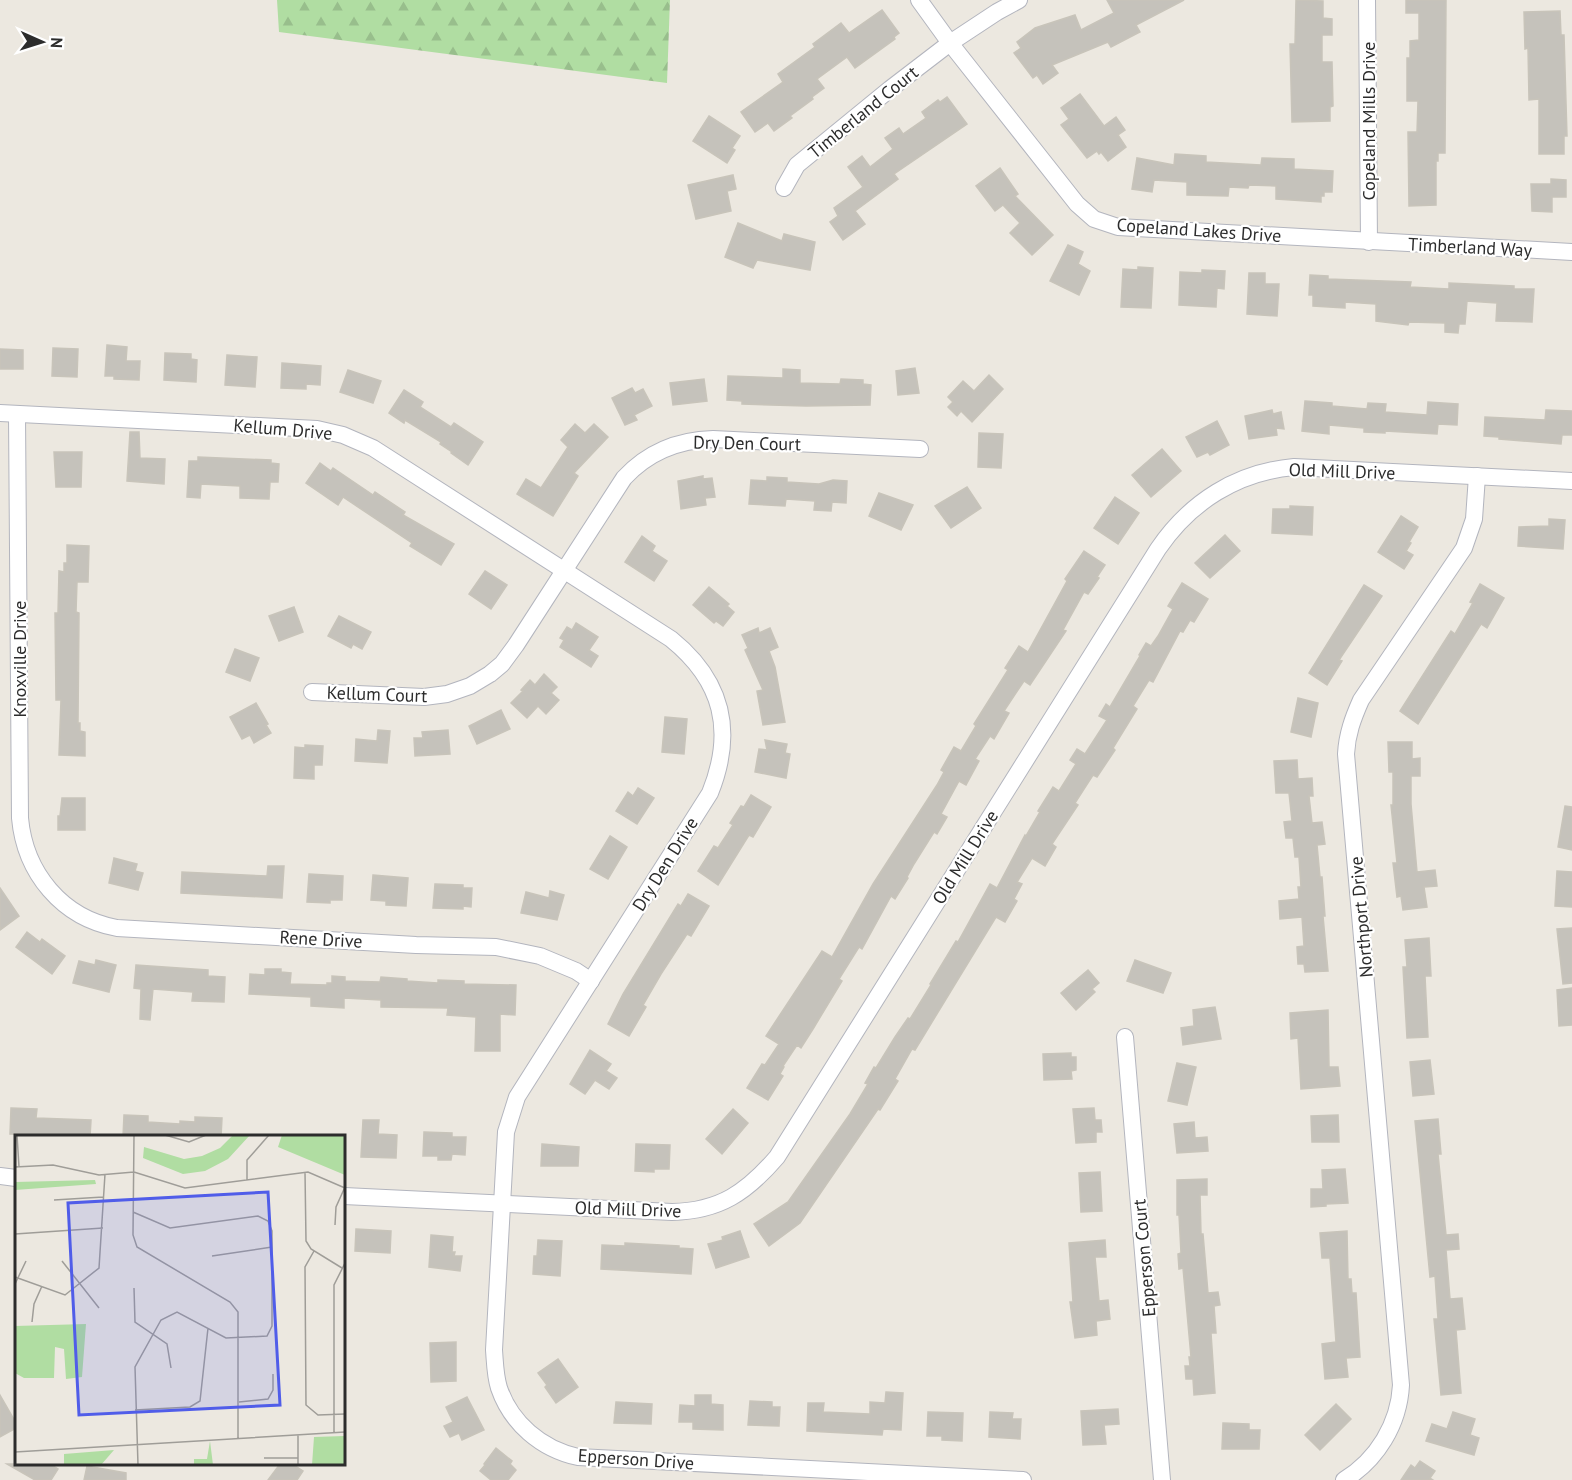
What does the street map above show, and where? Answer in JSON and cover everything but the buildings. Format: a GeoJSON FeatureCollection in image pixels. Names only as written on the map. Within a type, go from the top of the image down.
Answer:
{"type":"FeatureCollection","features":[{"type":"Feature","properties":{"kind":"street","name":"Copeland Lakes Drive"},"geometry":{"type":"LineString","coordinates":[[919,0],[950,43],[1077,204],[1094,219],[1118,227],[1369,242]]}},
{"type":"Feature","properties":{"kind":"street","name":"Timberland Court"},"geometry":{"type":"LineString","coordinates":[[784,188],[797,165],[890,89],[950,43],[1019,0]]}},
{"type":"Feature","properties":{"kind":"street","name":"Copeland Mills Drive"},"geometry":{"type":"LineString","coordinates":[[1367,0],[1369,242]]}},
{"type":"Feature","properties":{"kind":"street","name":"Timberland Way"},"geometry":{"type":"LineString","coordinates":[[1369,242],[1572,252]]}},
{"type":"Feature","properties":{"kind":"street","name":"Kellum Drive"},"geometry":{"type":"LineString","coordinates":[[0,413],[317,429],[343,435],[373,448],[564,571]]}},
{"type":"Feature","properties":{"kind":"street","name":"Knoxville Drive"},"geometry":{"type":"LineString","coordinates":[[17,414],[21,833],[35,870],[54,896]]}},
{"type":"Feature","properties":{"kind":"street","name":"Dry Den Court"},"geometry":{"type":"LineString","coordinates":[[564,571],[624,478],[647,458],[675,444],[713,440],[920,449]]}},
{"type":"Feature","properties":{"kind":"street","name":"Old Mill Drive"},"geometry":{"type":"LineString","coordinates":[[345,1196],[680,1212],[724,1201],[745,1189],[762,1175],[781,1151],[1166,537],[1181,520],[1209,496],[1250,476],[1294,467],[1572,481]]}},
{"type":"Feature","properties":{"kind":"street","name":"Northport Drive"},"geometry":{"type":"LineString","coordinates":[[1344,1480],[1360,1469],[1380,1446],[1397,1412],[1400,1393],[1346,754],[1347,740],[1352,719],[1361,700],[1464,548],[1474,519],[1477,476]]}},
{"type":"Feature","properties":{"kind":"street","name":"Kellum Court"},"geometry":{"type":"LineString","coordinates":[[312,692],[424,697],[447,694],[470,686],[490,674],[507,658],[564,571]]}},
{"type":"Feature","properties":{"kind":"street","name":"Dry Den Drive"},"geometry":{"type":"LineString","coordinates":[[503,1204],[506,1132],[517,1097],[710,793],[722,757],[722,720],[716,698],[706,677],[688,653],[564,571]]}},
{"type":"Feature","properties":{"kind":"street","name":"Rene Drive"},"geometry":{"type":"LineString","coordinates":[[54,896],[82,916],[113,927],[393,944],[496,947],[540,956],[569,968],[591,981]]}},
{"type":"Feature","properties":{"kind":"street","name":"Epperson Court"},"geometry":{"type":"LineString","coordinates":[[1125,1036],[1162,1480]]}},
{"type":"Feature","properties":{"kind":"street"},"geometry":{"type":"LineString","coordinates":[[0,1176],[15,1178]]}},
{"type":"Feature","properties":{"kind":"street","name":"Epperson Drive"},"geometry":{"type":"LineString","coordinates":[[503,1204],[494,1350],[497,1381],[514,1416],[530,1433],[548,1446],[570,1455],[593,1458],[1023,1480]]}},
{"type":"Feature","properties":{"kind":"green space"},"geometry":{"type":"Polygon","coordinates":[[[277,0],[670,0],[667,83],[279,32],[277,0]]]}}]}
